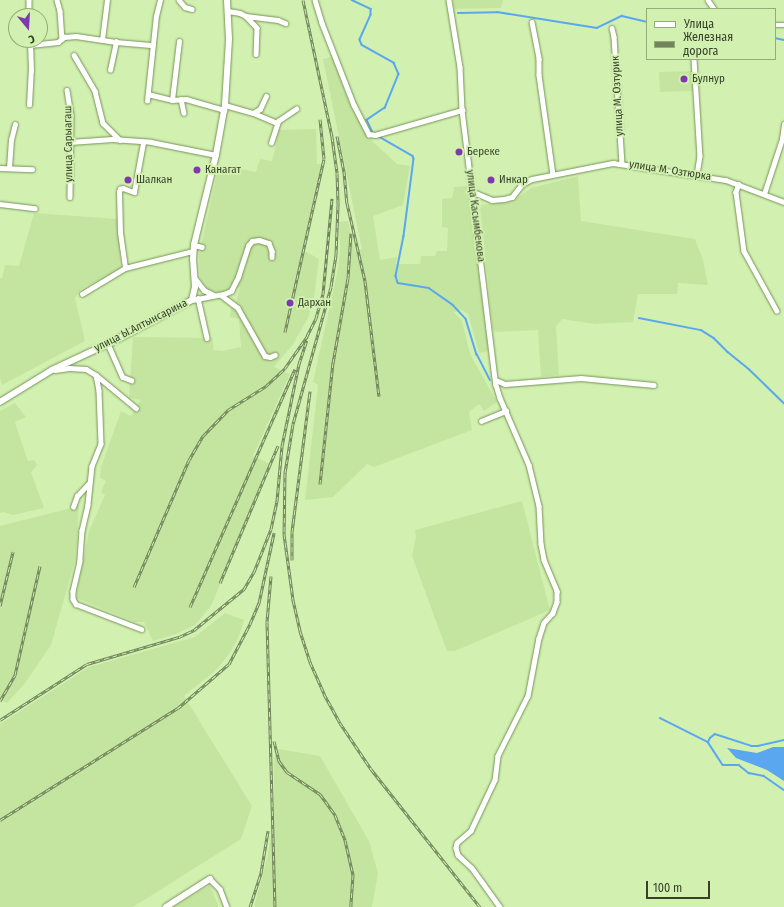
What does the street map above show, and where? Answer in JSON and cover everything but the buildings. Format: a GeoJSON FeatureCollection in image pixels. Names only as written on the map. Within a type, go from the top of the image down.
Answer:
{"type":"FeatureCollection","features":[{"type":"Feature","properties":{"kind":"street"},"geometry":{"type":"LineString","coordinates":[[57,0],[60,10],[62,39]]}},
{"type":"Feature","properties":{"kind":"street"},"geometry":{"type":"LineString","coordinates":[[102,40],[107,0]]}},
{"type":"Feature","properties":{"kind":"street"},"geometry":{"type":"LineString","coordinates":[[147,100],[156,16],[160,0]]}},
{"type":"Feature","properties":{"kind":"street"},"geometry":{"type":"LineString","coordinates":[[179,0],[185,6],[192,9]]}},
{"type":"Feature","properties":{"kind":"street","name":"улица Ы.Алтынсарина"},"geometry":{"type":"LineString","coordinates":[[0,402],[52,370],[108,344],[192,300],[195,291],[193,248],[216,155],[225,107],[229,59],[227,0]]}},
{"type":"Feature","properties":{"kind":"street"},"geometry":{"type":"LineString","coordinates":[[315,0],[322,23],[354,105],[369,134],[375,135],[462,110]]}},
{"type":"Feature","properties":{"kind":"street","name":"улица Касымбекова"},"geometry":{"type":"LineString","coordinates":[[448,0],[460,67],[462,110],[496,382],[506,411],[529,465],[536,488],[540,506],[540,544],[544,560],[557,591],[557,602],[553,613],[544,623],[539,638],[528,696],[498,756],[495,780],[470,831],[457,843],[456,848],[458,855],[472,868],[500,907]]}},
{"type":"Feature","properties":{"kind":"street"},"geometry":{"type":"LineString","coordinates":[[228,11],[240,12],[257,28],[256,54]]}},
{"type":"Feature","properties":{"kind":"street"},"geometry":{"type":"LineString","coordinates":[[246,16],[273,19],[285,23]]}},
{"type":"Feature","properties":{"kind":"street"},"geometry":{"type":"LineString","coordinates":[[532,22],[539,59],[539,75],[553,174]]}},
{"type":"Feature","properties":{"kind":"street","name":"улица М. Озтурик"},"geometry":{"type":"LineString","coordinates":[[612,28],[614,37],[622,164]]}},
{"type":"Feature","properties":{"kind":"street"},"geometry":{"type":"LineString","coordinates":[[48,42],[58,42],[64,37],[76,36],[116,42],[153,45]]}},
{"type":"Feature","properties":{"kind":"street"},"geometry":{"type":"LineString","coordinates":[[110,70],[116,42]]}},
{"type":"Feature","properties":{"kind":"street"},"geometry":{"type":"LineString","coordinates":[[172,100],[180,42]]}},
{"type":"Feature","properties":{"kind":"street"},"geometry":{"type":"LineString","coordinates":[[29,105],[30,48]]}},
{"type":"Feature","properties":{"kind":"street"},"geometry":{"type":"LineString","coordinates":[[74,55],[96,91],[103,122],[120,140]]}},
{"type":"Feature","properties":{"kind":"street"},"geometry":{"type":"LineString","coordinates":[[694,60],[700,156],[696,175]]}},
{"type":"Feature","properties":{"kind":"street","name":"улица Сарыагаш"},"geometry":{"type":"LineString","coordinates":[[67,90],[71,115],[70,197]]}},
{"type":"Feature","properties":{"kind":"street"},"geometry":{"type":"LineString","coordinates":[[148,94],[172,100],[181,98],[254,113],[277,123]]}},
{"type":"Feature","properties":{"kind":"street"},"geometry":{"type":"LineString","coordinates":[[254,113],[260,109],[266,96]]}},
{"type":"Feature","properties":{"kind":"street"},"geometry":{"type":"LineString","coordinates":[[181,98],[184,114]]}},
{"type":"Feature","properties":{"kind":"street"},"geometry":{"type":"LineString","coordinates":[[272,143],[277,123],[296,109]]}},
{"type":"Feature","properties":{"kind":"street"},"geometry":{"type":"LineString","coordinates":[[10,168],[11,140],[15,124]]}},
{"type":"Feature","properties":{"kind":"street"},"geometry":{"type":"LineString","coordinates":[[764,194],[782,139],[784,124]]}},
{"type":"Feature","properties":{"kind":"street"},"geometry":{"type":"LineString","coordinates":[[70,142],[120,140],[143,143],[151,142],[216,155]]}},
{"type":"Feature","properties":{"kind":"street"},"geometry":{"type":"LineString","coordinates":[[125,268],[120,233],[119,192],[120,189],[123,188],[134,192],[143,143]]}},
{"type":"Feature","properties":{"kind":"street","name":"улица М. Озтюрка"},"geometry":{"type":"LineString","coordinates":[[472,191],[492,200],[504,199],[512,197],[522,184],[532,179],[603,163],[622,164],[726,180],[784,202]]}},
{"type":"Feature","properties":{"kind":"street"},"geometry":{"type":"LineString","coordinates":[[0,168],[32,169]]}},
{"type":"Feature","properties":{"kind":"street"},"geometry":{"type":"LineString","coordinates":[[739,184],[736,192],[744,251],[777,310]]}},
{"type":"Feature","properties":{"kind":"street"},"geometry":{"type":"LineString","coordinates":[[0,204],[35,208]]}},
{"type":"Feature","properties":{"kind":"street"},"geometry":{"type":"LineString","coordinates":[[192,300],[219,295],[228,292],[234,287],[243,256],[252,241],[259,240],[269,243],[272,256]]}},
{"type":"Feature","properties":{"kind":"street"},"geometry":{"type":"LineString","coordinates":[[82,294],[125,268],[193,248],[202,247]]}},
{"type":"Feature","properties":{"kind":"street"},"geometry":{"type":"LineString","coordinates":[[195,278],[207,292],[219,295],[238,308],[265,356],[270,357],[275,355]]}},
{"type":"Feature","properties":{"kind":"street"},"geometry":{"type":"LineString","coordinates":[[198,298],[207,338]]}},
{"type":"Feature","properties":{"kind":"street"},"geometry":{"type":"LineString","coordinates":[[108,344],[123,377],[131,380]]}},
{"type":"Feature","properties":{"kind":"street"},"geometry":{"type":"LineString","coordinates":[[52,370],[76,368],[86,369],[96,375],[136,408]]}},
{"type":"Feature","properties":{"kind":"street"},"geometry":{"type":"LineString","coordinates":[[96,375],[99,391],[101,439],[98,452],[92,466],[89,483],[88,505],[82,530],[80,561],[72,591],[73,599],[76,604],[141,630]]}},
{"type":"Feature","properties":{"kind":"street"},"geometry":{"type":"LineString","coordinates":[[496,382],[505,384],[581,378],[654,385]]}},
{"type":"Feature","properties":{"kind":"street"},"geometry":{"type":"LineString","coordinates":[[481,421],[506,411]]}},
{"type":"Feature","properties":{"kind":"street"},"geometry":{"type":"LineString","coordinates":[[73,507],[77,496],[89,483]]}},
{"type":"Feature","properties":{"kind":"street"},"geometry":{"type":"LineString","coordinates":[[166,907],[210,879],[220,889],[227,907]]}},
{"type":"Feature","properties":{"kind":"shaded area"},"geometry":{"type":"Polygon","coordinates":[[[453,0],[503,0],[501,8],[455,9],[453,0]]]}},
{"type":"Feature","properties":{"kind":"shaded area"},"geometry":{"type":"Polygon","coordinates":[[[332,57],[352,109],[371,140],[397,164],[410,166],[403,205],[373,216],[380,260],[397,257],[396,264],[420,264],[421,256],[435,256],[437,251],[447,251],[448,228],[442,227],[442,199],[452,198],[454,187],[467,186],[489,351],[479,353],[468,314],[462,310],[454,312],[462,321],[470,354],[497,402],[484,411],[479,404],[469,412],[472,430],[374,467],[367,464],[333,497],[305,500],[318,385],[313,382],[338,269],[340,249],[339,222],[348,221],[355,251],[362,249],[323,59],[332,57]]]}},
{"type":"Feature","properties":{"kind":"shaded area"},"geometry":{"type":"Polygon","coordinates":[[[693,71],[694,91],[660,92],[659,72],[693,71]]]}},
{"type":"Feature","properties":{"kind":"shaded area"},"geometry":{"type":"Polygon","coordinates":[[[316,129],[317,164],[322,164],[319,186],[303,250],[319,259],[314,298],[308,318],[293,344],[274,367],[290,374],[253,456],[270,464],[211,606],[195,625],[176,634],[153,641],[144,622],[135,622],[76,598],[89,531],[105,495],[101,492],[106,481],[100,478],[101,467],[121,411],[131,416],[141,400],[129,398],[133,337],[212,338],[214,350],[222,351],[241,347],[239,319],[230,317],[231,309],[236,303],[240,287],[220,293],[207,289],[200,278],[199,255],[219,165],[256,172],[260,159],[272,161],[277,141],[275,130],[316,129]]]}},
{"type":"Feature","properties":{"kind":"shaded area"},"geometry":{"type":"Polygon","coordinates":[[[578,176],[581,221],[695,239],[703,260],[708,285],[678,283],[677,294],[638,294],[633,322],[595,324],[562,319],[556,327],[559,375],[541,377],[538,330],[497,332],[493,330],[480,205],[512,202],[531,188],[578,176]]]}},
{"type":"Feature","properties":{"kind":"shaded area"},"geometry":{"type":"Polygon","coordinates":[[[34,213],[118,219],[120,269],[81,289],[75,298],[85,341],[2,385],[0,377],[0,278],[2,278],[5,265],[19,266],[34,213]]]}},
{"type":"Feature","properties":{"kind":"shaded area"},"geometry":{"type":"Polygon","coordinates":[[[15,403],[26,417],[15,422],[28,461],[34,460],[37,465],[31,472],[44,508],[13,515],[3,512],[0,513],[0,411],[15,403]]]}},
{"type":"Feature","properties":{"kind":"shaded area"},"geometry":{"type":"Polygon","coordinates":[[[522,501],[550,610],[455,651],[447,651],[412,556],[416,536],[415,530],[522,501]]]}},
{"type":"Feature","properties":{"kind":"shaded area"},"geometry":{"type":"Polygon","coordinates":[[[79,506],[75,561],[51,645],[26,682],[7,703],[0,699],[0,526],[79,506]]]}},
{"type":"Feature","properties":{"kind":"shaded area"},"geometry":{"type":"Polygon","coordinates":[[[225,613],[244,620],[239,636],[230,653],[216,670],[184,696],[252,806],[241,839],[133,907],[0,907],[0,724],[89,667],[195,637],[225,613]]]}},
{"type":"Feature","properties":{"kind":"shaded area"},"geometry":{"type":"Polygon","coordinates":[[[279,749],[320,756],[369,841],[378,873],[372,907],[254,907],[267,859],[274,814],[274,758],[279,749]]]}},
{"type":"Feature","properties":{"kind":"shaded area"},"geometry":{"type":"Polygon","coordinates":[[[210,885],[219,907],[174,907],[190,897],[210,885]]]}},
{"type":"Feature","properties":{"kind":"water"},"geometry":{"type":"Polygon","coordinates":[[[773,747],[784,747],[784,781],[767,770],[736,758],[727,748],[757,753],[773,747]]]}},
{"type":"Feature","properties":{"kind":"waterway"},"geometry":{"type":"LineString","coordinates":[[352,0],[371,9],[371,15],[360,40],[362,45],[394,63],[399,74],[385,108],[367,120],[373,133]]}},
{"type":"Feature","properties":{"kind":"waterway"},"geometry":{"type":"LineString","coordinates":[[458,13],[497,12],[597,28],[622,16],[646,22]]}},
{"type":"Feature","properties":{"kind":"waterway"},"geometry":{"type":"LineString","coordinates":[[776,38],[784,40]]}},
{"type":"Feature","properties":{"kind":"waterway"},"geometry":{"type":"LineString","coordinates":[[378,136],[413,156],[414,159],[404,236],[396,276],[398,283],[429,288],[453,305],[466,319],[477,354],[490,380]]}},
{"type":"Feature","properties":{"kind":"waterway"},"geometry":{"type":"LineString","coordinates":[[639,318],[701,330],[714,338],[784,403]]}},
{"type":"Feature","properties":{"kind":"waterway"},"geometry":{"type":"LineString","coordinates":[[660,718],[708,742],[723,765],[739,765],[749,773],[764,776],[784,790]]}},
{"type":"Feature","properties":{"kind":"waterway"},"geometry":{"type":"LineString","coordinates":[[708,742],[715,734],[751,746],[758,746],[784,740]]}},
{"type":"Feature","properties":{"kind":"railway"},"geometry":{"type":"LineString","coordinates":[[303,0],[332,137],[337,173],[338,205],[336,255],[331,287],[293,424],[285,473],[284,534],[293,600],[300,631],[310,662],[324,694],[340,723],[371,769],[480,907]]}},
{"type":"Feature","properties":{"kind":"railway"},"geometry":{"type":"LineString","coordinates":[[285,332],[324,159],[320,119]]}},
{"type":"Feature","properties":{"kind":"railway"},"geometry":{"type":"LineString","coordinates":[[337,136],[344,171],[347,203],[365,281],[379,396]]}},
{"type":"Feature","properties":{"kind":"railway"},"geometry":{"type":"LineString","coordinates":[[134,587],[189,460],[203,436],[228,410],[266,386],[285,368],[307,336],[316,318],[323,294],[332,198]]}},
{"type":"Feature","properties":{"kind":"railway"},"geometry":{"type":"LineString","coordinates":[[320,484],[333,363],[348,278],[351,233]]}},
{"type":"Feature","properties":{"kind":"railway"},"geometry":{"type":"LineString","coordinates":[[0,720],[87,664],[179,637],[194,630],[244,589],[254,572],[271,529],[277,501],[282,446],[299,364],[307,340]]}},
{"type":"Feature","properties":{"kind":"railway"},"geometry":{"type":"LineString","coordinates":[[190,607],[295,369]]}},
{"type":"Feature","properties":{"kind":"railway"},"geometry":{"type":"LineString","coordinates":[[292,560],[292,532],[310,391]]}},
{"type":"Feature","properties":{"kind":"railway"},"geometry":{"type":"LineString","coordinates":[[220,583],[278,446]]}},
{"type":"Feature","properties":{"kind":"railway"},"geometry":{"type":"LineString","coordinates":[[0,820],[178,708],[229,664],[259,603],[274,533]]}},
{"type":"Feature","properties":{"kind":"railway"},"geometry":{"type":"LineString","coordinates":[[0,606],[13,552]]}},
{"type":"Feature","properties":{"kind":"railway"},"geometry":{"type":"LineString","coordinates":[[0,701],[15,675],[40,566]]}},
{"type":"Feature","properties":{"kind":"railway"},"geometry":{"type":"LineString","coordinates":[[271,576],[267,622],[275,907]]}},
{"type":"Feature","properties":{"kind":"railway"},"geometry":{"type":"LineString","coordinates":[[274,741],[279,761],[287,772],[320,794],[335,815],[345,840],[353,875],[351,907]]}},
{"type":"Feature","properties":{"kind":"railway"},"geometry":{"type":"LineString","coordinates":[[250,907],[261,873],[268,831]]}},
{"type":"Feature","properties":{"kind":"place","name":"Булнур"},"geometry":{"type":"Point","coordinates":[684,79]}},
{"type":"Feature","properties":{"kind":"place","name":"Береке"},"geometry":{"type":"Point","coordinates":[459,152]}},
{"type":"Feature","properties":{"kind":"place","name":"Канагат"},"geometry":{"type":"Point","coordinates":[197,170]}},
{"type":"Feature","properties":{"kind":"place","name":"Шалкан"},"geometry":{"type":"Point","coordinates":[128,180]}},
{"type":"Feature","properties":{"kind":"place","name":"Инкар"},"geometry":{"type":"Point","coordinates":[491,180]}},
{"type":"Feature","properties":{"kind":"place","name":"Дархан"},"geometry":{"type":"Point","coordinates":[290,303]}}]}
